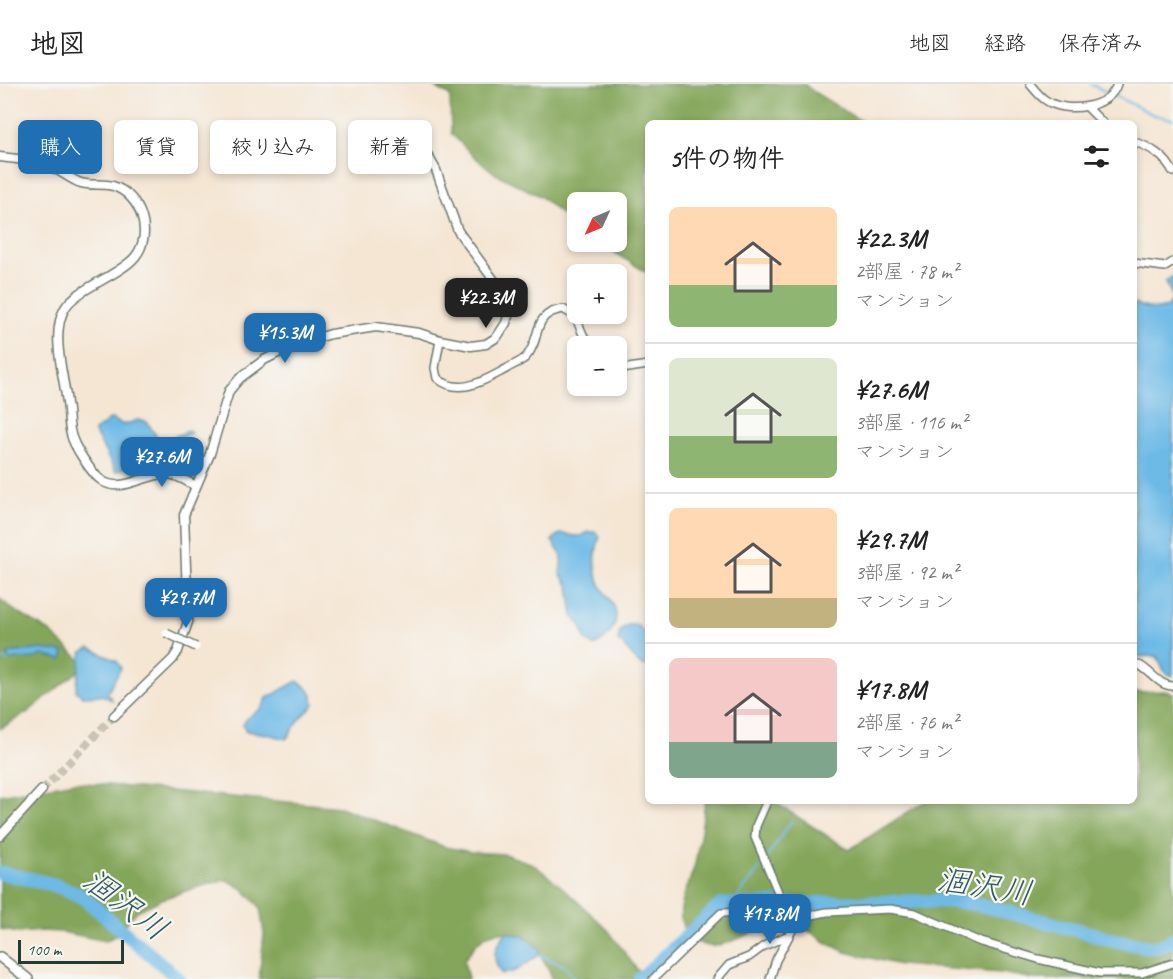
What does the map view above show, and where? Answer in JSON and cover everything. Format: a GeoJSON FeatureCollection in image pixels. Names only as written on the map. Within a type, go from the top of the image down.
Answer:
{"type":"FeatureCollection","features":[{"type":"Feature","properties":{"kind":"main road"},"geometry":{"type":"LineString","coordinates":[[0,957],[28,979]]}},
{"type":"Feature","properties":{"kind":"street"},"geometry":{"type":"LineString","coordinates":[[1030,84],[1048,102],[1088,108],[1109,98],[1117,84]]}},
{"type":"Feature","properties":{"kind":"street"},"geometry":{"type":"LineString","coordinates":[[1088,108],[1100,120]]}},
{"type":"Feature","properties":{"kind":"street"},"geometry":{"type":"LineString","coordinates":[[1137,143],[1146,146],[1161,157],[1173,172]]}},
{"type":"Feature","properties":{"kind":"street"},"geometry":{"type":"LineString","coordinates":[[0,157],[29,159],[56,169],[79,183],[111,185],[122,190],[137,205],[143,220],[144,235],[140,249],[134,258],[79,295],[65,308],[60,324],[58,345],[71,436],[95,475],[107,484],[118,485],[168,474],[196,486]]}},
{"type":"Feature","properties":{"kind":"street"},"geometry":{"type":"LineString","coordinates":[[114,716],[173,659],[178,651],[188,622],[184,515],[210,454],[229,391],[240,378],[264,360],[296,344],[331,334],[376,327],[419,333],[471,346],[486,344],[497,337],[506,323],[510,309],[497,283],[458,231],[432,163]]}},
{"type":"Feature","properties":{"kind":"street"},"geometry":{"type":"LineString","coordinates":[[1137,263],[1165,267],[1173,262]]}},
{"type":"Feature","properties":{"kind":"street"},"geometry":{"type":"LineString","coordinates":[[440,340],[435,368],[437,378],[452,387],[463,387],[479,383],[525,358],[531,349],[538,326],[546,314],[554,310],[563,309],[575,316],[584,336]]}},
{"type":"Feature","properties":{"kind":"street"},"geometry":{"type":"LineString","coordinates":[[627,368],[645,365]]}},
{"type":"Feature","properties":{"kind":"street"},"geometry":{"type":"LineString","coordinates":[[166,633],[196,647]]}},
{"type":"Feature","properties":{"kind":"street"},"geometry":{"type":"LineString","coordinates":[[1137,666],[1150,671],[1167,686],[1173,686]]}},
{"type":"Feature","properties":{"kind":"street"},"geometry":{"type":"LineString","coordinates":[[0,836],[42,790]]}},
{"type":"Feature","properties":{"kind":"street"},"geometry":{"type":"LineString","coordinates":[[766,804],[756,826],[755,837],[786,911],[796,923]]}},
{"type":"Feature","properties":{"kind":"street"},"geometry":{"type":"LineString","coordinates":[[770,979],[776,960],[796,923],[807,916],[827,912],[890,909],[915,913],[978,941],[1100,973],[1142,973],[1173,963]]}},
{"type":"Feature","properties":{"kind":"street"},"geometry":{"type":"LineString","coordinates":[[653,979],[721,912],[786,911]]}},
{"type":"Feature","properties":{"kind":"street"},"geometry":{"type":"LineString","coordinates":[[717,979],[729,965],[749,957],[764,946],[789,936]]}},
{"type":"Feature","properties":{"kind":"green space"},"geometry":{"type":"Polygon","coordinates":[[[430,84],[804,84],[859,120],[645,120],[645,271],[613,252],[627,252],[627,192],[567,192],[567,219],[540,196],[496,174],[471,154],[451,133],[450,96],[430,84]]]}},
{"type":"Feature","properties":{"kind":"green space"},"geometry":{"type":"Polygon","coordinates":[[[0,599],[50,632],[86,665],[28,712],[0,729],[0,599]]]}},
{"type":"Feature","properties":{"kind":"green space"},"geometry":{"type":"Polygon","coordinates":[[[1137,692],[1173,693],[1173,979],[1034,979],[1002,973],[900,965],[846,952],[784,918],[741,938],[715,946],[696,941],[684,929],[681,920],[682,902],[695,864],[705,804],[778,804],[849,850],[920,804],[1137,804],[1137,692]]]}},
{"type":"Feature","properties":{"kind":"green space"},"geometry":{"type":"Polygon","coordinates":[[[75,782],[340,807],[445,847],[471,852],[504,854],[533,864],[562,887],[608,930],[644,979],[552,979],[543,960],[529,943],[511,933],[500,932],[486,936],[469,953],[464,961],[468,979],[259,979],[264,934],[260,907],[243,889],[227,880],[210,883],[162,899],[137,911],[116,935],[106,941],[61,932],[18,933],[0,929],[0,795],[75,782]]]}},
{"type":"Feature","properties":{"kind":"water"},"geometry":{"type":"Polygon","coordinates":[[[1173,276],[1173,676],[1165,671],[1157,656],[1137,657],[1137,304],[1161,309],[1170,304],[1172,297],[1166,281],[1173,276]]]}},
{"type":"Feature","properties":{"kind":"water"},"geometry":{"type":"Polygon","coordinates":[[[111,419],[124,425],[138,420],[147,422],[161,443],[189,430],[191,433],[162,447],[161,453],[116,472],[94,431],[111,419]]]}},
{"type":"Feature","properties":{"kind":"water"},"geometry":{"type":"Polygon","coordinates":[[[595,532],[600,536],[596,557],[597,574],[601,586],[613,604],[616,617],[609,635],[593,646],[585,639],[581,626],[573,616],[569,586],[560,573],[562,556],[552,541],[561,534],[580,536],[595,532]]]}},
{"type":"Feature","properties":{"kind":"water"},"geometry":{"type":"Polygon","coordinates":[[[637,625],[645,634],[645,666],[642,666],[618,641],[619,634],[626,626],[637,625]]]}},
{"type":"Feature","properties":{"kind":"water"},"geometry":{"type":"Polygon","coordinates":[[[90,648],[117,661],[121,668],[107,693],[112,700],[101,695],[82,696],[76,691],[82,652],[90,648]]]}},
{"type":"Feature","properties":{"kind":"water"},"geometry":{"type":"Polygon","coordinates":[[[42,649],[64,652],[62,660],[42,655],[36,658],[8,660],[8,653],[42,649]]]}},
{"type":"Feature","properties":{"kind":"water"},"geometry":{"type":"Polygon","coordinates":[[[297,681],[309,691],[314,704],[286,739],[246,731],[243,725],[247,718],[262,708],[267,698],[297,681]]]}},
{"type":"Feature","properties":{"kind":"water"},"geometry":{"type":"Polygon","coordinates":[[[507,932],[525,937],[540,949],[539,955],[521,967],[511,972],[501,973],[495,951],[507,932]]]}},
{"type":"Feature","properties":{"kind":"waterway"},"geometry":{"type":"LineString","coordinates":[[1090,84],[1154,115],[1173,119]]}},
{"type":"Feature","properties":{"kind":"waterway"},"geometry":{"type":"LineString","coordinates":[[0,660],[8,660]]}},
{"type":"Feature","properties":{"kind":"waterway"},"geometry":{"type":"LineString","coordinates":[[768,856],[792,820]]}},
{"type":"Feature","properties":{"kind":"waterway"},"geometry":{"type":"LineString","coordinates":[[731,906],[760,868]]}},
{"type":"Feature","properties":{"kind":"waterway","name":"涸沢川"},"geometry":{"type":"LineString","coordinates":[[0,873],[54,885],[84,898],[179,979]]}},
{"type":"Feature","properties":{"kind":"waterway","name":"涸沢川"},"geometry":{"type":"LineString","coordinates":[[784,904],[951,901],[976,904],[1135,944],[1155,947],[1173,940]]}},
{"type":"Feature","properties":{"kind":"waterway","name":"涸沢川"},"geometry":{"type":"LineString","coordinates":[[640,979],[721,905],[776,904]]}},
{"type":"Feature","properties":{"kind":"waterway"},"geometry":{"type":"LineString","coordinates":[[539,955],[565,966],[574,979]]}},
{"type":"Feature","properties":{"kind":"tunnel"},"geometry":{"type":"LineString","coordinates":[[42,790],[114,716]]}}]}
